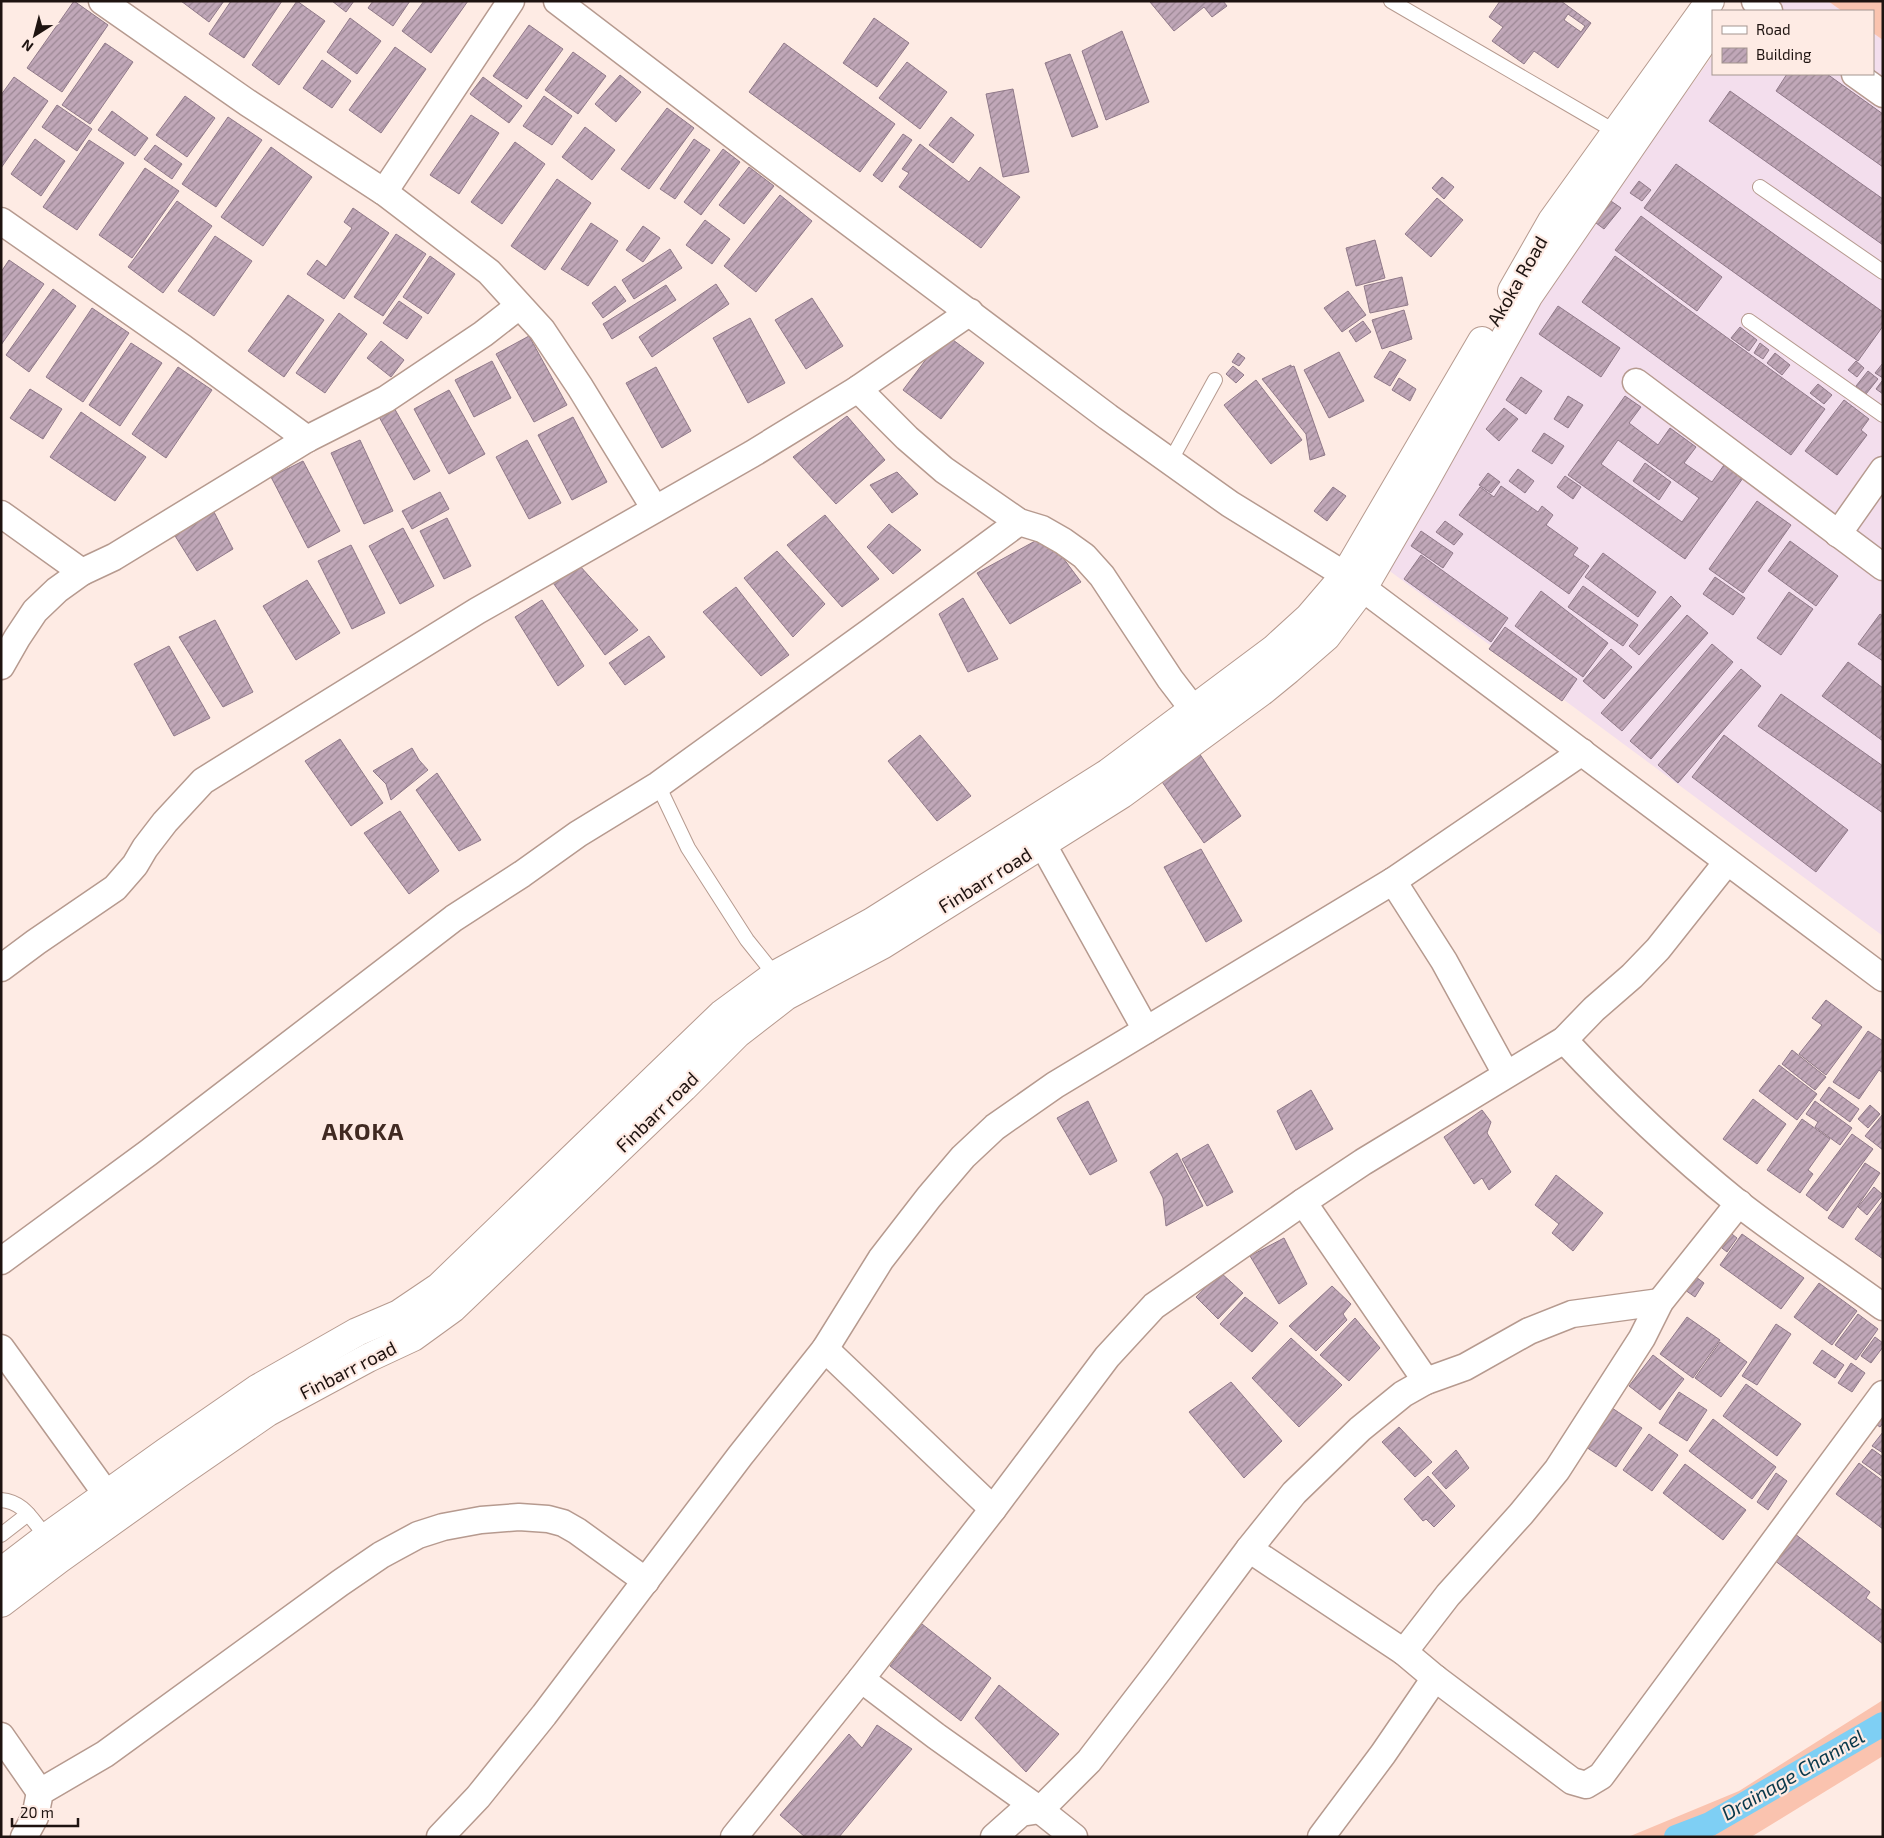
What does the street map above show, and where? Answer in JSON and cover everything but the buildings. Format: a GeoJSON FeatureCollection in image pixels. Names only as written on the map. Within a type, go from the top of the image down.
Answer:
{"type":"FeatureCollection","features":[{"type":"Feature","properties":{"kind":"main road","name":"Akoka Road"},"geometry":{"type":"LineString","coordinates":[[1354,582],[1552,222],[1710,1]]}},
{"type":"Feature","properties":{"kind":"main road"},"geometry":{"type":"LineString","coordinates":[[1317,627],[1354,582],[1421,488],[1529,295],[1712,28]]}},
{"type":"Feature","properties":{"kind":"main road","name":"Finbarr road"},"geometry":{"type":"LineString","coordinates":[[1,1572],[166,1452],[258,1389],[357,1332],[399,1314],[439,1287],[722,1014],[775,974],[872,922],[1108,773],[1274,650],[1317,627]]}},
{"type":"Feature","properties":{"kind":"main road","name":"Finbarr road"},"geometry":{"type":"LineString","coordinates":[[1,1603],[59,1559],[268,1412],[368,1358],[413,1337],[454,1308],[737,1034],[786,996],[882,946],[1122,794],[1176,756],[1288,670],[1317,627]]}},
{"type":"Feature","properties":{"kind":"street"},"geometry":{"type":"LineString","coordinates":[[102,1],[248,103],[384,192],[489,272],[542,330],[580,387],[655,509]]}},
{"type":"Feature","properties":{"kind":"street"},"geometry":{"type":"LineString","coordinates":[[384,192],[511,1]]}},
{"type":"Feature","properties":{"kind":"street"},"geometry":{"type":"LineString","coordinates":[[557,1],[1108,417],[1171,460],[1230,504],[1354,582],[1883,978]]}},
{"type":"Feature","properties":{"kind":"street"},"geometry":{"type":"LineString","coordinates":[[1755,1],[1768,10]]}},
{"type":"Feature","properties":{"kind":"street"},"geometry":{"type":"LineString","coordinates":[[1856,75],[1883,94]]}},
{"type":"Feature","properties":{"kind":"street"},"geometry":{"type":"LineString","coordinates":[[1,221],[183,348],[307,439]]}},
{"type":"Feature","properties":{"kind":"street"},"geometry":{"type":"LineString","coordinates":[[1,666],[35,611],[57,590],[82,572],[114,557],[307,439],[386,399],[483,334],[519,306]]}},
{"type":"Feature","properties":{"kind":"street"},"geometry":{"type":"LineString","coordinates":[[1,968],[115,888],[135,865],[145,848],[165,822],[204,781],[477,611],[752,454],[858,389],[970,312]]}},
{"type":"Feature","properties":{"kind":"street"},"geometry":{"type":"LineString","coordinates":[[1636,382],[1883,566]]}},
{"type":"Feature","properties":{"kind":"street"},"geometry":{"type":"LineString","coordinates":[[858,389],[907,438],[944,470],[1019,522],[1042,528],[1084,556],[1102,576],[1170,679],[1193,710]]}},
{"type":"Feature","properties":{"kind":"street"},"geometry":{"type":"LineString","coordinates":[[1838,534],[1883,470]]}},
{"type":"Feature","properties":{"kind":"street"},"geometry":{"type":"LineString","coordinates":[[1,514],[82,572]]}},
{"type":"Feature","properties":{"kind":"street"},"geometry":{"type":"LineString","coordinates":[[1,1261],[148,1153],[454,918],[522,874],[578,834],[658,785],[1019,522]]}},
{"type":"Feature","properties":{"kind":"street"},"geometry":{"type":"LineString","coordinates":[[440,1837],[478,1797],[532,1730],[740,1456],[825,1348],[881,1259],[963,1157],[995,1127],[1033,1100],[1393,881],[1582,752]]}},
{"type":"Feature","properties":{"kind":"street"},"geometry":{"type":"LineString","coordinates":[[1042,843],[1146,1030]]}},
{"type":"Feature","properties":{"kind":"street"},"geometry":{"type":"LineString","coordinates":[[734,1837],[861,1679],[993,1509],[1107,1357],[1154,1306],[1363,1162],[1564,1040],[1658,949],[1727,862]]}},
{"type":"Feature","properties":{"kind":"street"},"geometry":{"type":"LineString","coordinates":[[1393,881],[1444,961],[1506,1074]]}},
{"type":"Feature","properties":{"kind":"street"},"geometry":{"type":"LineString","coordinates":[[1564,1040],[1610,1090],[1662,1139],[1739,1203],[1883,1306]]}},
{"type":"Feature","properties":{"kind":"street"},"geometry":{"type":"LineString","coordinates":[[1303,1202],[1426,1381]]}},
{"type":"Feature","properties":{"kind":"street"},"geometry":{"type":"LineString","coordinates":[[1404,1652],[1448,1595],[1522,1514],[1557,1470],[1642,1338],[1660,1302],[1739,1203]]}},
{"type":"Feature","properties":{"kind":"street"},"geometry":{"type":"LineString","coordinates":[[994,1837],[1021,1813],[1040,1810],[1089,1760],[1249,1549],[1294,1493],[1353,1436],[1403,1394],[1426,1381],[1465,1366],[1529,1331],[1572,1314],[1660,1302]]}},
{"type":"Feature","properties":{"kind":"street"},"geometry":{"type":"LineString","coordinates":[[1,1348],[107,1495]]}},
{"type":"Feature","properties":{"kind":"street"},"geometry":{"type":"LineString","coordinates":[[825,1348],[993,1509]]}},
{"type":"Feature","properties":{"kind":"street"},"geometry":{"type":"LineString","coordinates":[[1249,1549],[1404,1652],[1435,1678],[1572,1781],[1586,1785],[1601,1776],[1883,1394]]}},
{"type":"Feature","properties":{"kind":"street"},"geometry":{"type":"LineString","coordinates":[[40,1792],[105,1754],[340,1583],[381,1555],[418,1535],[482,1520],[519,1516],[548,1519],[563,1523],[577,1531],[646,1581]]}},
{"type":"Feature","properties":{"kind":"street"},"geometry":{"type":"LineString","coordinates":[[1322,1837],[1383,1754],[1435,1678]]}},
{"type":"Feature","properties":{"kind":"street"},"geometry":{"type":"LineString","coordinates":[[861,1679],[1074,1837]]}},
{"type":"Feature","properties":{"kind":"street"},"geometry":{"type":"LineString","coordinates":[[1,1736],[40,1792],[35,1817],[24,1837]]}},
{"type":"Feature","properties":{"kind":"lane"},"geometry":{"type":"LineString","coordinates":[[1391,1],[1616,132]]}},
{"type":"Feature","properties":{"kind":"lane"},"geometry":{"type":"LineString","coordinates":[[1760,187],[1883,272]]}},
{"type":"Feature","properties":{"kind":"lane"},"geometry":{"type":"LineString","coordinates":[[1749,321],[1883,415]]}},
{"type":"Feature","properties":{"kind":"lane"},"geometry":{"type":"LineString","coordinates":[[1171,460],[1215,380]]}},
{"type":"Feature","properties":{"kind":"lane"},"geometry":{"type":"LineString","coordinates":[[658,785],[688,848],[747,940],[775,974]]}},
{"type":"Feature","properties":{"kind":"lane"},"geometry":{"type":"LineString","coordinates":[[1,1500],[20,1505],[47,1537]]}},
{"type":"Feature","properties":{"kind":"lane"},"geometry":{"type":"LineString","coordinates":[[1,1535],[28,1514]]}},
{"type":"Feature","properties":{"kind":"shaded area"},"geometry":{"type":"Polygon","coordinates":[[[1751,1],[1883,1],[1883,936],[1387,569],[1547,287],[1712,56],[1712,75],[1874,75],[1874,10],[1745,10],[1751,1]]]}},
{"type":"Feature","properties":{"kind":"shaded area"},"geometry":{"type":"Polygon","coordinates":[[[1828,1],[1883,1],[1883,40],[1874,34],[1874,10],[1841,10],[1828,1]]]}},
{"type":"Feature","properties":{"kind":"shaded area"},"geometry":{"type":"Polygon","coordinates":[[[1883,1700],[1883,1756],[1751,1837],[1628,1837],[1739,1791],[1883,1700]]]}},
{"type":"Feature","properties":{"kind":"waterway","name":"Drainage Channel"},"geometry":{"type":"LineString","coordinates":[[1676,1837],[1710,1824],[1883,1724]]}},
{"type":"Feature","properties":{"kind":"district","name":"AKOKA"},"geometry":{"type":"Point","coordinates":[363,1132]}}]}
